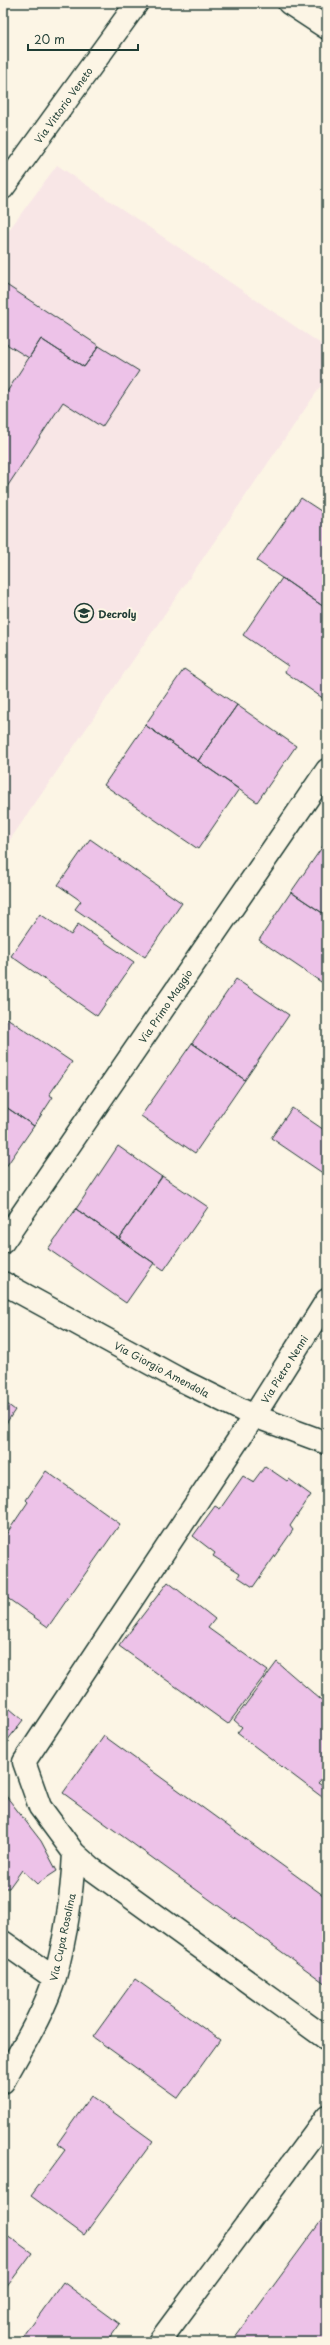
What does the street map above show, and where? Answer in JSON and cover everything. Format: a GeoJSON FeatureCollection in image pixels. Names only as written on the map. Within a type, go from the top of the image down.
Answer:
{"type":"FeatureCollection","features":[{"type":"Feature","properties":{"kind":"street","name":"Via Vittorio Veneto"},"geometry":{"type":"LineString","coordinates":[[3,188],[137,3]]}},
{"type":"Feature","properties":{"kind":"street"},"geometry":{"type":"LineString","coordinates":[[289,3],[327,28]]}},
{"type":"Feature","properties":{"kind":"street","name":"Via Primo Maggio"},"geometry":{"type":"LineString","coordinates":[[3,1242],[327,770]]}},
{"type":"Feature","properties":{"kind":"street","name":"Via Giorgio Amendola"},"geometry":{"type":"LineString","coordinates":[[3,1283],[177,1378],[254,1416],[327,1443]]}},
{"type":"Feature","properties":{"kind":"street","name":"Via Pietro Nenni"},"geometry":{"type":"LineString","coordinates":[[74,1853],[40,1807],[24,1762],[254,1416],[327,1300]]}},
{"type":"Feature","properties":{"kind":"street"},"geometry":{"type":"LineString","coordinates":[[74,1853],[92,1869],[327,2039]]}},
{"type":"Feature","properties":{"kind":"street","name":"Via Cupa Rosolina"},"geometry":{"type":"LineString","coordinates":[[3,2082],[29,2035],[54,1978],[72,1892],[74,1853]]}},
{"type":"Feature","properties":{"kind":"street"},"geometry":{"type":"LineString","coordinates":[[3,1942],[54,1978]]}},
{"type":"Feature","properties":{"kind":"street"},"geometry":{"type":"LineString","coordinates":[[159,2342],[327,2116]]}},
{"type":"Feature","properties":{"kind":"shaded area","name":"Decroly"},"geometry":{"type":"Polygon","coordinates":[[[57,165],[327,348],[327,377],[3,850],[3,238],[57,165]]]}},
{"type":"Feature","properties":{"kind":"building"},"geometry":{"type":"Polygon","coordinates":[[[5,284],[99,346],[84,367],[41,339],[29,358],[3,342],[3,287],[5,284]]]}},
{"type":"Feature","properties":{"kind":"building"},"geometry":{"type":"Polygon","coordinates":[[[41,339],[84,367],[99,346],[139,371],[102,427],[63,402],[3,493],[3,398],[41,339]]]}},
{"type":"Feature","properties":{"kind":"building"},"geometry":{"type":"Polygon","coordinates":[[[301,498],[327,515],[327,609],[257,561],[301,498]]]}},
{"type":"Feature","properties":{"kind":"building"},"geometry":{"type":"Polygon","coordinates":[[[282,578],[327,609],[327,695],[324,699],[285,672],[288,666],[243,635],[282,578]]]}},
{"type":"Feature","properties":{"kind":"building"},"geometry":{"type":"Polygon","coordinates":[[[184,669],[237,705],[198,761],[145,725],[184,669]]]}},
{"type":"Feature","properties":{"kind":"building"},"geometry":{"type":"Polygon","coordinates":[[[237,705],[296,746],[257,802],[198,761],[237,705]]]}},
{"type":"Feature","properties":{"kind":"building"},"geometry":{"type":"Polygon","coordinates":[[[145,725],[239,789],[198,849],[104,785],[145,725]]]}},
{"type":"Feature","properties":{"kind":"building"},"geometry":{"type":"Polygon","coordinates":[[[90,839],[182,903],[145,957],[75,909],[81,901],[58,885],[90,839]]]}},
{"type":"Feature","properties":{"kind":"building"},"geometry":{"type":"Polygon","coordinates":[[[325,843],[327,845],[327,916],[291,892],[325,843]]]}},
{"type":"Feature","properties":{"kind":"building"},"geometry":{"type":"Polygon","coordinates":[[[291,892],[327,916],[327,986],[259,940],[291,892]]]}},
{"type":"Feature","properties":{"kind":"building"},"geometry":{"type":"Polygon","coordinates":[[[40,914],[71,935],[78,924],[134,962],[97,1016],[11,956],[40,914]]]}},
{"type":"Feature","properties":{"kind":"building"},"geometry":{"type":"Polygon","coordinates":[[[236,979],[289,1015],[245,1080],[192,1043],[236,979]]]}},
{"type":"Feature","properties":{"kind":"building"},"geometry":{"type":"Polygon","coordinates":[[[7,1018],[72,1062],[49,1095],[53,1097],[34,1126],[3,1105],[3,1023],[7,1018]]]}},
{"type":"Feature","properties":{"kind":"building"},"geometry":{"type":"Polygon","coordinates":[[[192,1043],[245,1080],[195,1153],[141,1116],[192,1043]]]}},
{"type":"Feature","properties":{"kind":"building"},"geometry":{"type":"Polygon","coordinates":[[[3,1105],[34,1126],[3,1171],[3,1105]]]}},
{"type":"Feature","properties":{"kind":"building"},"geometry":{"type":"Polygon","coordinates":[[[292,1108],[327,1132],[327,1176],[271,1138],[292,1108]]]}},
{"type":"Feature","properties":{"kind":"building"},"geometry":{"type":"Polygon","coordinates":[[[118,1146],[162,1177],[119,1239],[76,1209],[118,1146]]]}},
{"type":"Feature","properties":{"kind":"building"},"geometry":{"type":"Polygon","coordinates":[[[162,1176],[208,1207],[164,1270],[119,1239],[162,1176]]]}},
{"type":"Feature","properties":{"kind":"building"},"geometry":{"type":"Polygon","coordinates":[[[76,1209],[154,1263],[126,1303],[48,1249],[76,1209]]]}},
{"type":"Feature","properties":{"kind":"building"},"geometry":{"type":"Polygon","coordinates":[[[3,1401],[15,1410],[3,1428],[3,1401]]]}},
{"type":"Feature","properties":{"kind":"building"},"geometry":{"type":"Polygon","coordinates":[[[265,1466],[287,1481],[289,1479],[311,1495],[290,1526],[293,1530],[253,1587],[238,1577],[240,1573],[213,1556],[215,1553],[193,1536],[215,1506],[220,1509],[243,1476],[253,1482],[265,1466]]]}},
{"type":"Feature","properties":{"kind":"building"},"geometry":{"type":"Polygon","coordinates":[[[46,1471],[120,1524],[48,1627],[3,1595],[3,1539],[28,1502],[26,1500],[46,1471]]]}},
{"type":"Feature","properties":{"kind":"building"},"geometry":{"type":"Polygon","coordinates":[[[168,1582],[215,1619],[208,1628],[268,1671],[228,1724],[119,1646],[168,1582]]]}},
{"type":"Feature","properties":{"kind":"building"},"geometry":{"type":"Polygon","coordinates":[[[277,1662],[327,1705],[327,1773],[318,1783],[327,1789],[322,1797],[237,1733],[242,1727],[234,1720],[277,1662]]]}},
{"type":"Feature","properties":{"kind":"building"},"geometry":{"type":"Polygon","coordinates":[[[3,1703],[23,1720],[7,1741],[3,1737],[3,1703]]]}},
{"type":"Feature","properties":{"kind":"building"},"geometry":{"type":"Polygon","coordinates":[[[104,1736],[327,1898],[326,1984],[63,1793],[104,1736]]]}},
{"type":"Feature","properties":{"kind":"building"},"geometry":{"type":"Polygon","coordinates":[[[3,1792],[41,1841],[57,1871],[37,1884],[22,1870],[9,1888],[3,1888],[3,1792]]]}},
{"type":"Feature","properties":{"kind":"building"},"geometry":{"type":"Polygon","coordinates":[[[135,1979],[220,2040],[178,2098],[93,2037],[135,1979]]]}},
{"type":"Feature","properties":{"kind":"building"},"geometry":{"type":"Polygon","coordinates":[[[91,2096],[153,2141],[84,2235],[31,2196],[65,2150],[57,2144],[91,2096]]]}},
{"type":"Feature","properties":{"kind":"building"},"geometry":{"type":"Polygon","coordinates":[[[327,2213],[327,2342],[232,2342],[327,2213]]]}},
{"type":"Feature","properties":{"kind":"building"},"geometry":{"type":"Polygon","coordinates":[[[3,2232],[32,2253],[3,2292],[3,2232]]]}},
{"type":"Feature","properties":{"kind":"building"},"geometry":{"type":"Polygon","coordinates":[[[63,2282],[120,2324],[107,2342],[20,2342],[63,2282]]]}},
{"type":"Feature","properties":{"kind":"place","name":"Decroly"},"geometry":{"type":"Point","coordinates":[84,613]}}]}
